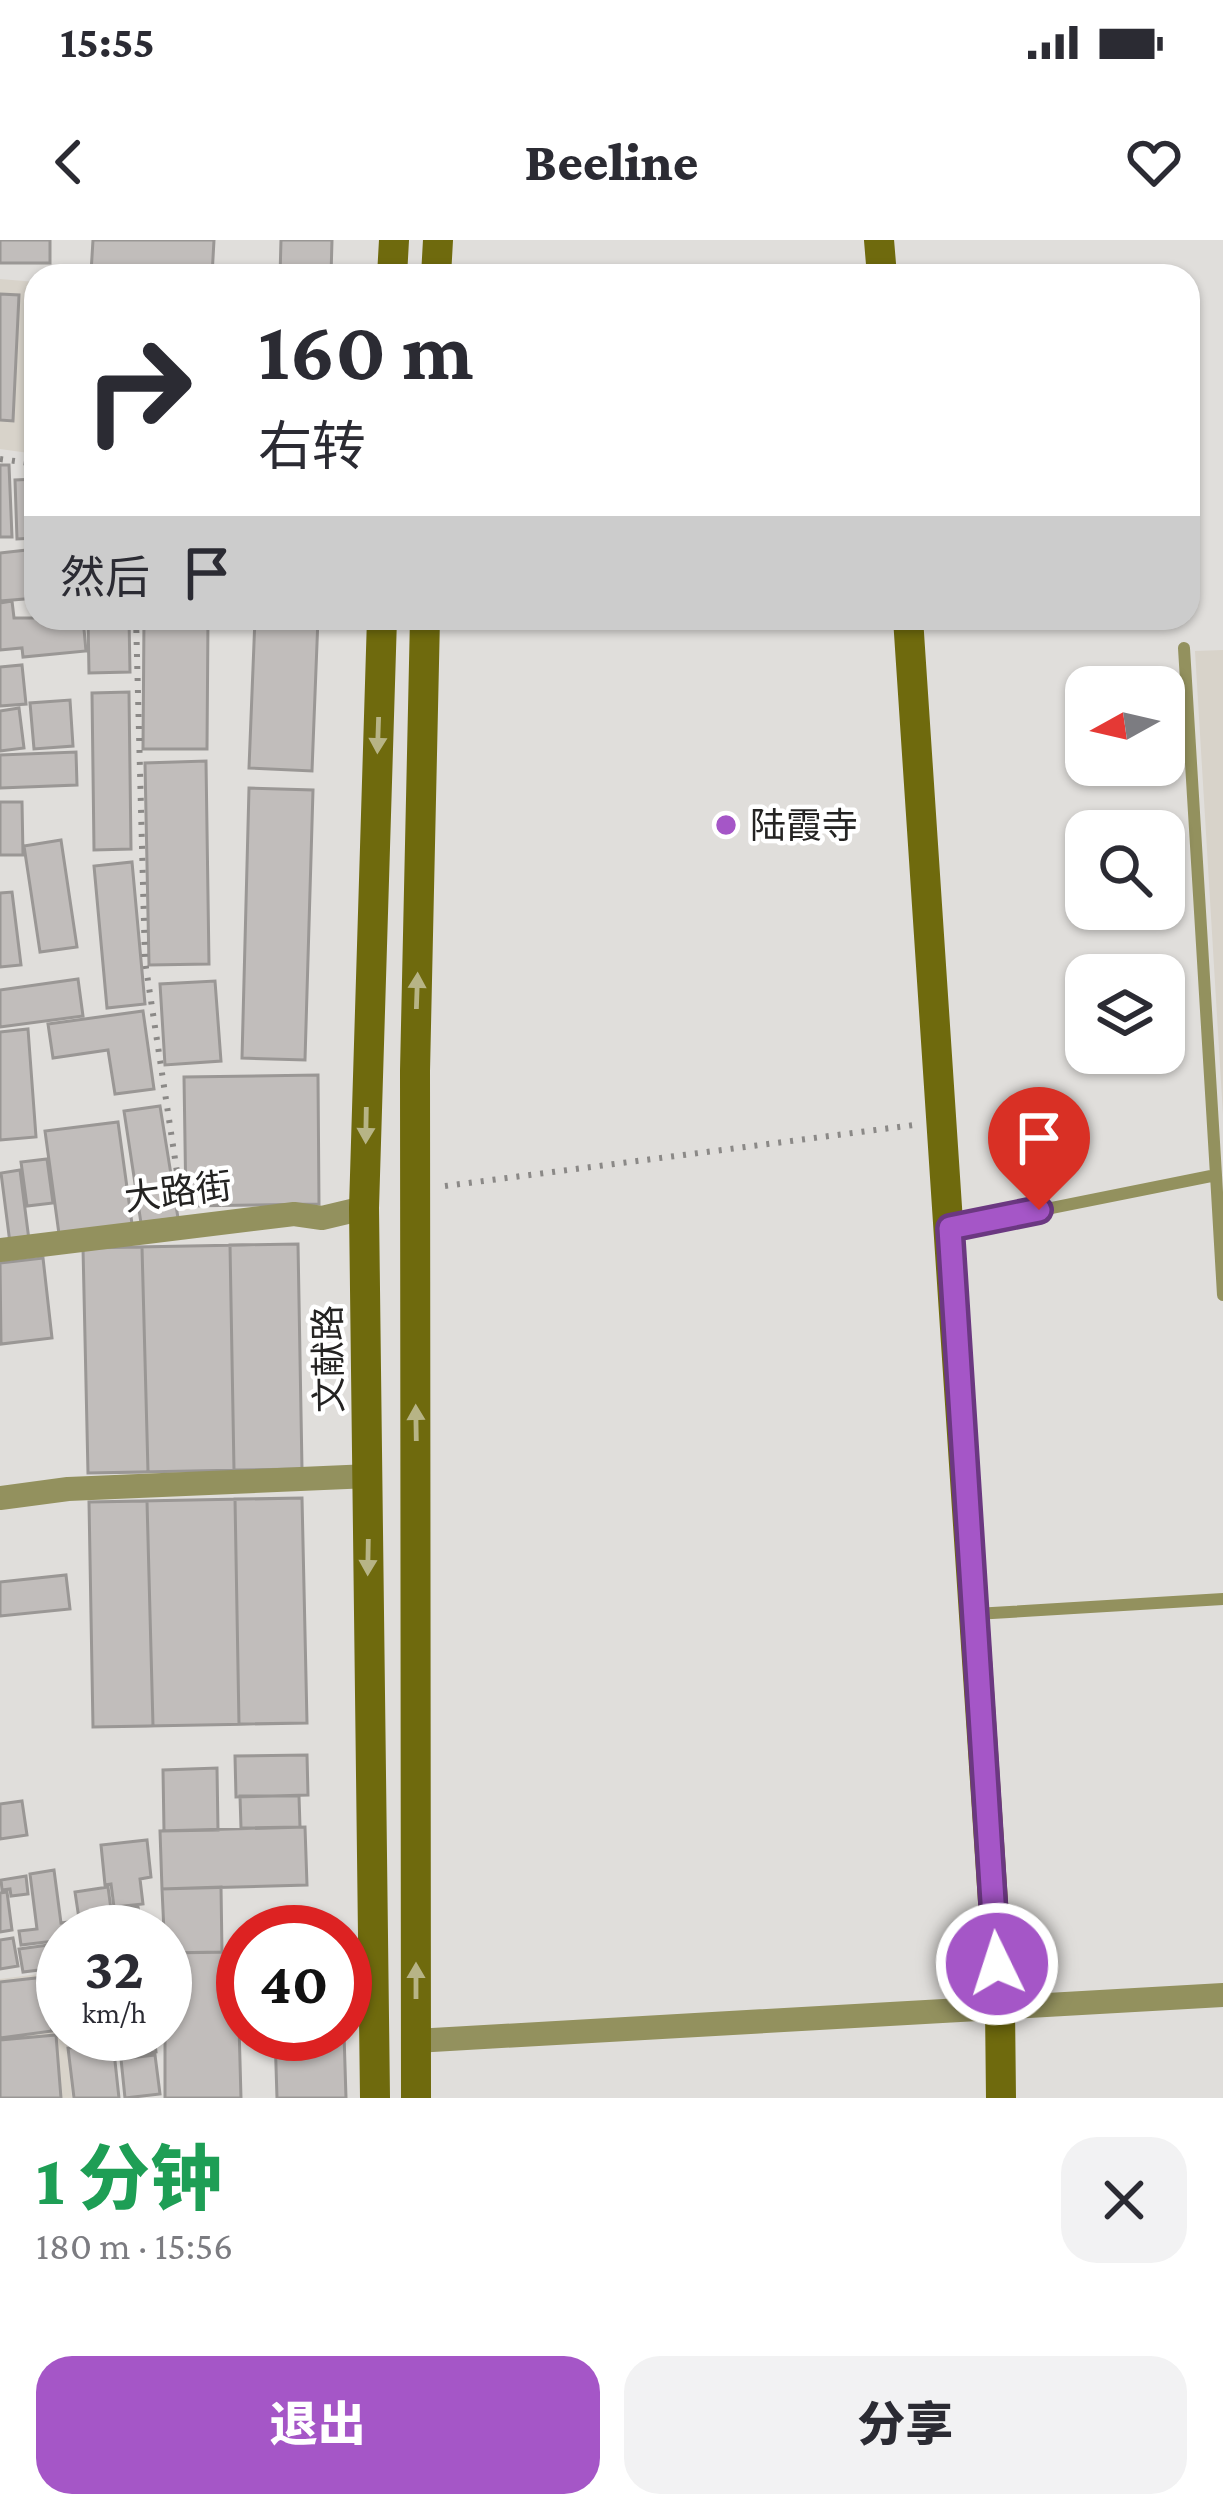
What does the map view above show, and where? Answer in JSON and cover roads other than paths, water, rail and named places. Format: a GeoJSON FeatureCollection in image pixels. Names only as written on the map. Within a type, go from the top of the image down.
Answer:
{"type":"FeatureCollection","features":[{"type":"Feature","properties":{"kind":"main road","name":"文献路"},"geometry":{"type":"LineString","coordinates":[[375,2098],[364,1208],[382,630]]}},
{"type":"Feature","properties":{"kind":"main road"},"geometry":{"type":"LineString","coordinates":[[416,2098],[415,1190],[425,630]]}},
{"type":"Feature","properties":{"kind":"main road"},"geometry":{"type":"LineString","coordinates":[[909,630],[1000,2008],[1001,2098]]}},
{"type":"Feature","properties":{"kind":"street","name":"大路街"},"geometry":{"type":"LineString","coordinates":[[0,1250],[295,1214],[322,1218],[364,1208]]}},
{"type":"Feature","properties":{"kind":"street"},"geometry":{"type":"LineString","coordinates":[[0,1498],[68,1489],[370,1476]]}},
{"type":"Feature","properties":{"kind":"street"},"geometry":{"type":"LineString","coordinates":[[415,2041],[1223,1995]]}},
{"type":"Feature","properties":{"kind":"lane"},"geometry":{"type":"LineString","coordinates":[[1184,647],[1223,1295]]}},
{"type":"Feature","properties":{"kind":"lane"},"geometry":{"type":"LineString","coordinates":[[950,1228],[1216,1175]]}},
{"type":"Feature","properties":{"kind":"lane"},"geometry":{"type":"LineString","coordinates":[[975,1614],[1223,1598]]}},
{"type":"Feature","properties":{"kind":"place","name":"陆霞寺"},"geometry":{"type":"Point","coordinates":[726,825]}}]}
